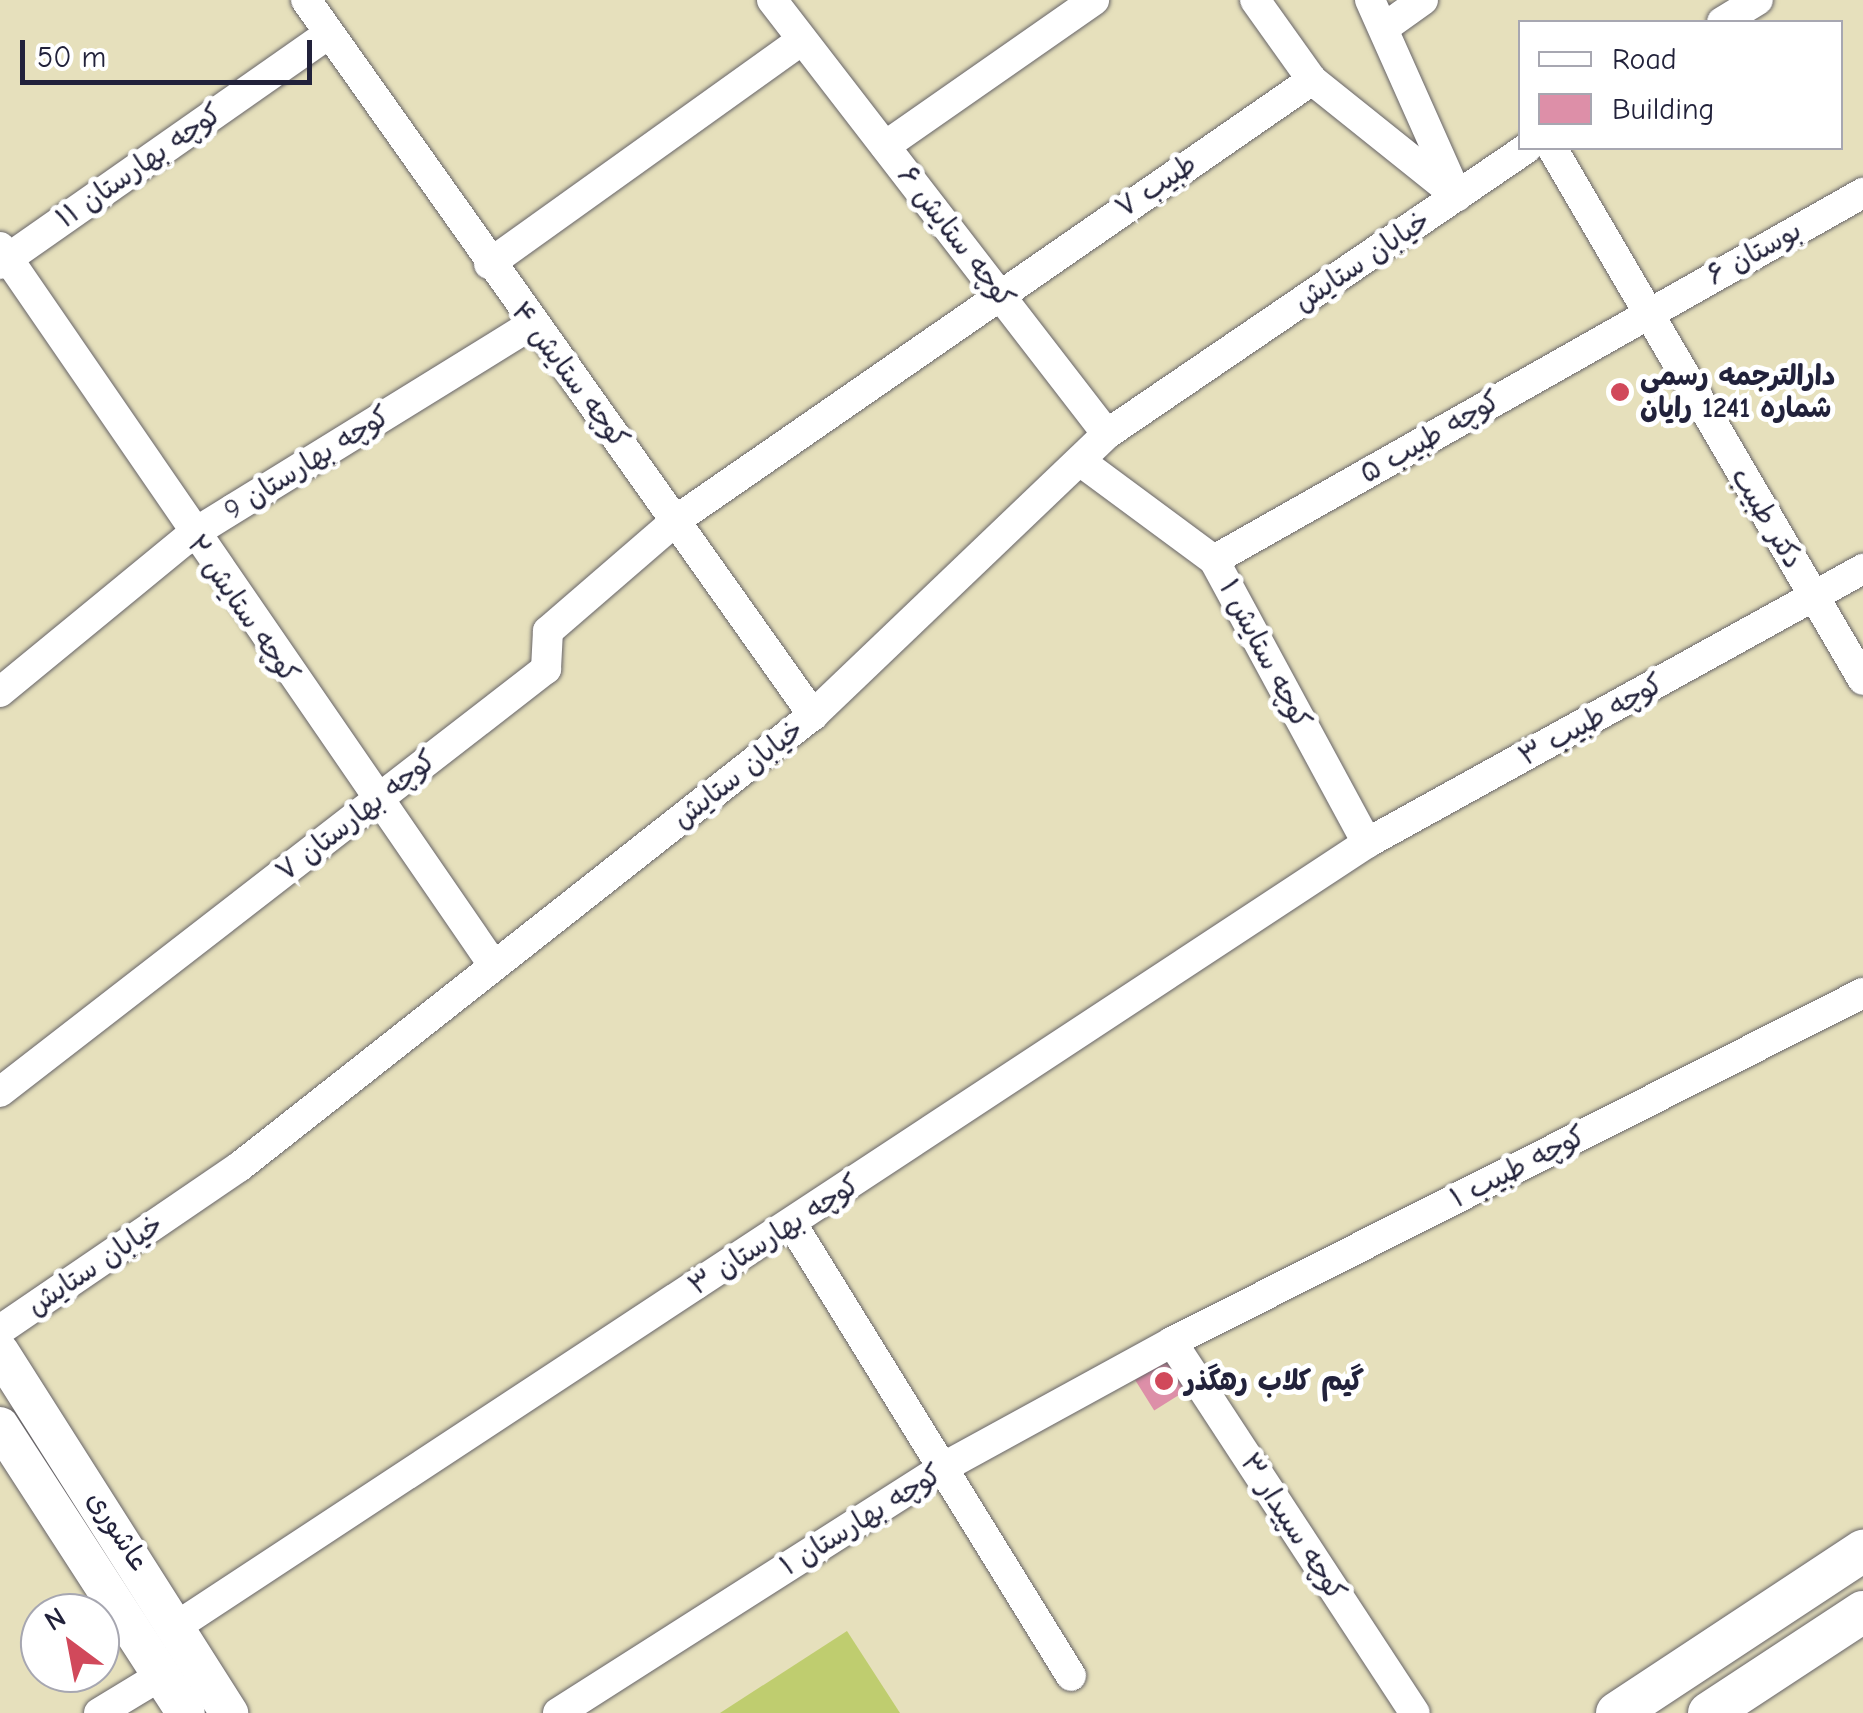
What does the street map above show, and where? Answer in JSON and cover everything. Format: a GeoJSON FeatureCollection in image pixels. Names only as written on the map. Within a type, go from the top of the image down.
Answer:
{"type":"FeatureCollection","features":[{"type":"Feature","properties":{"kind":"main road"},"geometry":{"type":"LineString","coordinates":[[1616,1713],[1863,1550]]}},
{"type":"Feature","properties":{"kind":"main road"},"geometry":{"type":"LineString","coordinates":[[1709,1713],[1863,1612]]}},
{"type":"Feature","properties":{"kind":"street","name":"کوچه ستایش ۴"},"geometry":{"type":"LineString","coordinates":[[306,0],[531,324],[678,518],[813,715]]}},
{"type":"Feature","properties":{"kind":"street","name":"کوچه ستایش ۶"},"geometry":{"type":"LineString","coordinates":[[772,0],[1108,434]]}},
{"type":"Feature","properties":{"kind":"street"},"geometry":{"type":"LineString","coordinates":[[885,146],[1094,0]]}},
{"type":"Feature","properties":{"kind":"street"},"geometry":{"type":"LineString","coordinates":[[1255,0],[1312,80],[1457,196]]}},
{"type":"Feature","properties":{"kind":"street"},"geometry":{"type":"LineString","coordinates":[[1422,0],[1379,12],[1457,196]]}},
{"type":"Feature","properties":{"kind":"street"},"geometry":{"type":"LineString","coordinates":[[1725,20],[1758,0]]}},
{"type":"Feature","properties":{"kind":"street","name":"کوچه بهارستان ۱۱"},"geometry":{"type":"LineString","coordinates":[[2,256],[328,34]]}},
{"type":"Feature","properties":{"kind":"street"},"geometry":{"type":"LineString","coordinates":[[489,264],[802,41]]}},
{"type":"Feature","properties":{"kind":"street","name":"طبیب ۷"},"geometry":{"type":"LineString","coordinates":[[678,518],[1312,80]]}},
{"type":"Feature","properties":{"kind":"street"},"geometry":{"type":"LineString","coordinates":[[1457,196],[1524,150]]}},
{"type":"Feature","properties":{"kind":"street","name":"دکتر طبیب"},"geometry":{"type":"LineString","coordinates":[[1553,150],[1863,680]]}},
{"type":"Feature","properties":{"kind":"street","name":"بوستان ۶"},"geometry":{"type":"LineString","coordinates":[[1646,314],[1863,193]]}},
{"type":"Feature","properties":{"kind":"street","name":"خیابان ستایش"},"geometry":{"type":"LineString","coordinates":[[0,1330],[238,1168],[813,715],[1108,434],[1457,196]]}},
{"type":"Feature","properties":{"kind":"street","name":"کوچه ستایش ۲"},"geometry":{"type":"LineString","coordinates":[[2,256],[190,535],[494,966]]}},
{"type":"Feature","properties":{"kind":"street","name":"کوچه طبیب ۵"},"geometry":{"type":"LineString","coordinates":[[1214,560],[1646,314]]}},
{"type":"Feature","properties":{"kind":"street","name":"کوچه بهارستان 9"},"geometry":{"type":"LineString","coordinates":[[0,692],[190,535],[531,324]]}},
{"type":"Feature","properties":{"kind":"street","name":"کوچه ستایش ۱"},"geometry":{"type":"LineString","coordinates":[[1080,461],[1214,560],[1367,842]]}},
{"type":"Feature","properties":{"kind":"street","name":"کوچه بهارستان ۷"},"geometry":{"type":"LineString","coordinates":[[0,1092],[546,669],[548,631],[678,518]]}},
{"type":"Feature","properties":{"kind":"street","name":"کوچه طبیب ۳"},"geometry":{"type":"LineString","coordinates":[[1367,842],[1863,569]]}},
{"type":"Feature","properties":{"kind":"street","name":"کوچه بهارستان ۳"},"geometry":{"type":"LineString","coordinates":[[180,1624],[1367,842]]}},
{"type":"Feature","properties":{"kind":"street","name":"کوچه طبیب ۱"},"geometry":{"type":"LineString","coordinates":[[1172,1342],[1863,993]]}},
{"type":"Feature","properties":{"kind":"street"},"geometry":{"type":"LineString","coordinates":[[792,1224],[1072,1676]]}},
{"type":"Feature","properties":{"kind":"street","name":"کوچه بهارستان ۱"},"geometry":{"type":"LineString","coordinates":[[558,1713],[944,1467],[1172,1342]]}},
{"type":"Feature","properties":{"kind":"street","name":"کوچه سپیدار ۳"},"geometry":{"type":"LineString","coordinates":[[1172,1342],[1415,1713]]}},
{"type":"Feature","properties":{"kind":"street","name":"عاشوری"},"geometry":{"type":"LineString","coordinates":[[0,1352],[180,1624],[229,1713]]}},
{"type":"Feature","properties":{"kind":"street","name":"عاشوری"},"geometry":{"type":"LineString","coordinates":[[0,1426],[165,1672],[186,1713]]}},
{"type":"Feature","properties":{"kind":"street"},"geometry":{"type":"LineString","coordinates":[[99,1713],[165,1672]]}},
{"type":"Feature","properties":{"kind":"green space"},"geometry":{"type":"Polygon","coordinates":[[[847,1631],[900,1713],[720,1713],[847,1631]]]}},
{"type":"Feature","properties":{"kind":"building","name":"گیم کلاب رهگذر"},"geometry":{"type":"Polygon","coordinates":[[[1175,1355],[1194,1386],[1154,1410],[1135,1380],[1175,1355]]]}},
{"type":"Feature","properties":{"kind":"place","name":"دارالترجمه رسمی شماره 1241 رایان"},"geometry":{"type":"Point","coordinates":[1620,392]}},
{"type":"Feature","properties":{"kind":"place","name":"گیم کلاب رهگذر"},"geometry":{"type":"Point","coordinates":[1164,1381]}}]}
